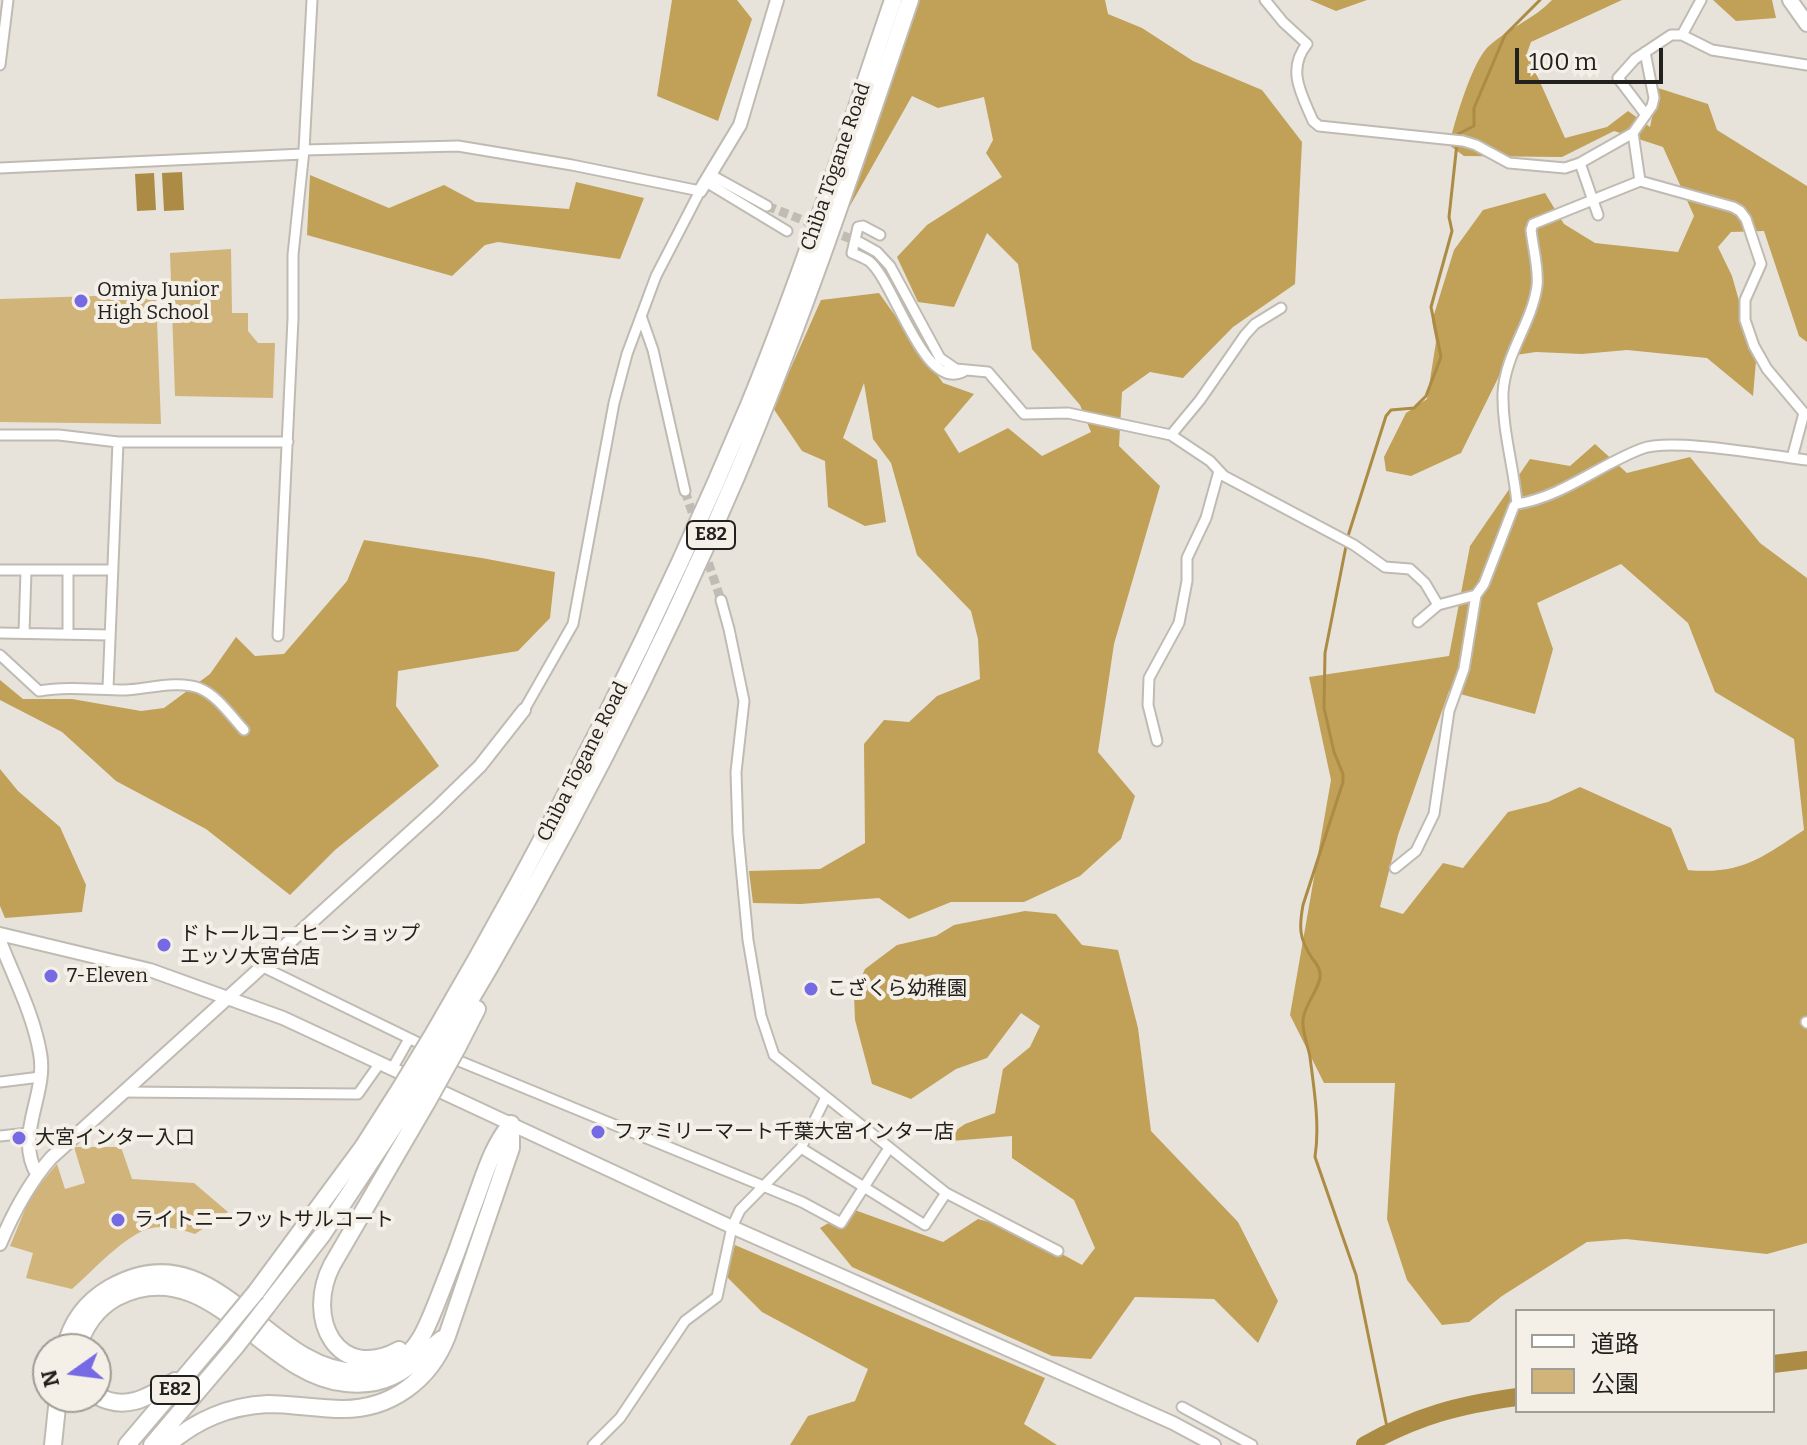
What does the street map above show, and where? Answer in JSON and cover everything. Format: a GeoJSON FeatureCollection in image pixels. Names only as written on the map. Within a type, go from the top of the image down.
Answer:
{"type":"FeatureCollection","features":[{"type":"Feature","properties":{"kind":"highway","name":"Chiba Tōgane Road"},"geometry":{"type":"LineString","coordinates":[[445,1043],[614,705],[667,593],[749,403],[803,265],[893,0]]}},
{"type":"Feature","properties":{"kind":"highway","name":"Chiba Tōgane Road"},"geometry":{"type":"LineString","coordinates":[[152,1445],[236,1346],[322,1235],[506,954],[510,935],[621,726],[732,487],[817,272],[910,0]]}},
{"type":"Feature","properties":{"kind":"highway"},"geometry":{"type":"LineString","coordinates":[[423,1332],[389,1355],[366,1358],[346,1352],[336,1345],[323,1322],[321,1308],[325,1279],[413,1097],[445,1043]]}},
{"type":"Feature","properties":{"kind":"highway","name":"Chiba Tōgane Road"},"geometry":{"type":"LineString","coordinates":[[127,1445],[256,1292],[363,1147],[413,1097]]}},
{"type":"Feature","properties":{"kind":"highway"},"geometry":{"type":"LineString","coordinates":[[70,1333],[79,1315],[100,1294],[128,1280],[153,1274],[186,1278],[214,1289],[299,1353],[339,1370],[364,1372],[390,1366],[413,1350],[420,1341],[452,1265],[496,1141],[511,1124]]}},
{"type":"Feature","properties":{"kind":"highway"},"geometry":{"type":"LineString","coordinates":[[167,1445],[200,1421],[235,1408],[270,1404],[343,1409],[370,1406],[412,1386],[431,1366],[447,1336],[511,1148],[511,1124]]}},
{"type":"Feature","properties":{"kind":"highway"},"geometry":{"type":"LineString","coordinates":[[85,1333],[90,1321],[109,1301],[134,1290],[161,1287],[189,1292],[218,1306],[285,1358],[316,1375],[344,1383],[372,1382],[398,1374],[420,1360],[447,1336]]}},
{"type":"Feature","properties":{"kind":"highway"},"geometry":{"type":"LineString","coordinates":[[112,1401],[120,1404],[142,1400],[187,1377]]}},
{"type":"Feature","properties":{"kind":"highway"},"geometry":{"type":"LineString","coordinates":[[53,1445],[56,1413]]}},
{"type":"Feature","properties":{"kind":"main road"},"geometry":{"type":"LineString","coordinates":[[1790,0],[1807,24]]}},
{"type":"Feature","properties":{"kind":"street"},"geometry":{"type":"LineString","coordinates":[[0,65],[8,0]]}},
{"type":"Feature","properties":{"kind":"street"},"geometry":{"type":"LineString","coordinates":[[278,636],[293,255],[312,0]]}},
{"type":"Feature","properties":{"kind":"street"},"geometry":{"type":"LineString","coordinates":[[0,1244],[37,1174],[51,1158],[436,809],[480,766],[524,710],[567,639],[577,611],[614,403],[640,315],[678,231],[740,125],[777,0]]}},
{"type":"Feature","properties":{"kind":"street"},"geometry":{"type":"LineString","coordinates":[[1265,0],[1307,44],[1300,53],[1295,76],[1313,121],[1319,126],[1463,141],[1509,163],[1565,168],[1580,163],[1633,133],[1654,98],[1645,52]]}},
{"type":"Feature","properties":{"kind":"street"},"geometry":{"type":"LineString","coordinates":[[1682,35],[1701,0]]}},
{"type":"Feature","properties":{"kind":"street"},"geometry":{"type":"LineString","coordinates":[[1646,115],[1618,78],[1645,52],[1671,35],[1682,35],[1712,50],[1807,65]]}},
{"type":"Feature","properties":{"kind":"street"},"geometry":{"type":"LineString","coordinates":[[1633,133],[1640,181]]}},
{"type":"Feature","properties":{"kind":"street"},"geometry":{"type":"LineString","coordinates":[[0,168],[458,146],[706,183],[767,206]]}},
{"type":"Feature","properties":{"kind":"street"},"geometry":{"type":"LineString","coordinates":[[1580,163],[1598,215]]}},
{"type":"Feature","properties":{"kind":"street"},"geometry":{"type":"LineString","coordinates":[[1517,504],[1503,391],[1514,347],[1537,284],[1533,224],[1640,181],[1733,207],[1746,219],[1761,264],[1745,300],[1745,320],[1754,346],[1767,369],[1804,413],[1792,458]]}},
{"type":"Feature","properties":{"kind":"street"},"geometry":{"type":"LineString","coordinates":[[706,183],[787,231]]}},
{"type":"Feature","properties":{"kind":"street"},"geometry":{"type":"LineString","coordinates":[[880,235],[863,226],[858,227],[852,253],[869,261],[883,279],[930,362],[938,370],[952,376],[966,370],[988,372],[1024,414],[1068,413],[1171,435],[1210,461],[1219,471],[1354,545],[1385,567],[1410,569],[1425,583],[1438,605]]}},
{"type":"Feature","properties":{"kind":"street"},"geometry":{"type":"LineString","coordinates":[[859,242],[877,252],[890,266],[940,358],[948,365],[966,370]]}},
{"type":"Feature","properties":{"kind":"street"},"geometry":{"type":"LineString","coordinates":[[1171,435],[1200,400],[1245,335],[1255,324],[1281,308]]}},
{"type":"Feature","properties":{"kind":"street"},"geometry":{"type":"LineString","coordinates":[[640,315],[653,350],[685,491]]}},
{"type":"Feature","properties":{"kind":"street"},"geometry":{"type":"LineString","coordinates":[[0,435],[59,435],[118,442],[288,442]]}},
{"type":"Feature","properties":{"kind":"street"},"geometry":{"type":"LineString","coordinates":[[108,688],[118,442]]}},
{"type":"Feature","properties":{"kind":"street"},"geometry":{"type":"LineString","coordinates":[[1395,868],[1416,851],[1434,814],[1449,711],[1464,669],[1476,595],[1484,584],[1514,506],[1536,501],[1655,445],[1685,445],[1807,460]]}},
{"type":"Feature","properties":{"kind":"street"},"geometry":{"type":"LineString","coordinates":[[1157,741],[1148,705],[1149,678],[1175,634],[1187,581],[1187,558],[1206,518],[1219,471]]}},
{"type":"Feature","properties":{"kind":"street"},"geometry":{"type":"LineString","coordinates":[[0,570],[113,570]]}},
{"type":"Feature","properties":{"kind":"street"},"geometry":{"type":"LineString","coordinates":[[24,633],[26,571]]}},
{"type":"Feature","properties":{"kind":"street"},"geometry":{"type":"LineString","coordinates":[[68,571],[68,634]]}},
{"type":"Feature","properties":{"kind":"street"},"geometry":{"type":"LineString","coordinates":[[1418,622],[1438,605],[1476,595]]}},
{"type":"Feature","properties":{"kind":"street"},"geometry":{"type":"LineString","coordinates":[[721,600],[744,701],[736,772],[738,834],[748,940],[761,1016],[774,1055],[946,1193],[1058,1251]]}},
{"type":"Feature","properties":{"kind":"street"},"geometry":{"type":"LineString","coordinates":[[0,633],[110,635]]}},
{"type":"Feature","properties":{"kind":"street"},"geometry":{"type":"LineString","coordinates":[[0,655],[39,691],[196,687],[217,701],[244,730]]}},
{"type":"Feature","properties":{"kind":"street"},"geometry":{"type":"LineString","coordinates":[[0,934],[140,967],[283,1018],[732,1227],[1179,1426],[1214,1445]]}},
{"type":"Feature","properties":{"kind":"street"},"geometry":{"type":"LineString","coordinates":[[0,941],[17,978],[35,1033],[41,1064],[28,1133],[29,1155],[37,1174]]}},
{"type":"Feature","properties":{"kind":"street"},"geometry":{"type":"LineString","coordinates":[[261,966],[409,1039],[802,1202],[841,1223],[889,1148]]}},
{"type":"Feature","properties":{"kind":"street"},"geometry":{"type":"LineString","coordinates":[[123,1092],[358,1094],[409,1039]]}},
{"type":"Feature","properties":{"kind":"street"},"geometry":{"type":"LineString","coordinates":[[0,1082],[40,1077]]}},
{"type":"Feature","properties":{"kind":"street"},"geometry":{"type":"LineString","coordinates":[[593,1445],[620,1418],[685,1321],[717,1297],[732,1227],[740,1210],[801,1148],[826,1097]]}},
{"type":"Feature","properties":{"kind":"street"},"geometry":{"type":"LineString","coordinates":[[0,1136],[28,1133]]}},
{"type":"Feature","properties":{"kind":"street"},"geometry":{"type":"LineString","coordinates":[[801,1148],[925,1225],[946,1193]]}},
{"type":"Feature","properties":{"kind":"street"},"geometry":{"type":"LineString","coordinates":[[1182,1407],[1252,1445]]}},
{"type":"Feature","properties":{"kind":"street"},"geometry":{"type":"LineString","coordinates":[[1179,1426],[1193,1413]]}},
{"type":"Feature","properties":{"kind":"green space"},"geometry":{"type":"Polygon","coordinates":[[[231,249],[232,313],[248,313],[248,331],[258,343],[275,343],[273,398],[175,396],[170,253],[231,249]]]}},
{"type":"Feature","properties":{"kind":"green space"},"geometry":{"type":"Polygon","coordinates":[[[156,294],[161,424],[0,422],[0,299],[156,294]]]}},
{"type":"Feature","properties":{"kind":"green space","name":"ライトニーフットサルコート"},"geometry":{"type":"Polygon","coordinates":[[[74,1147],[121,1147],[132,1179],[194,1183],[228,1212],[195,1234],[162,1227],[142,1231],[121,1245],[72,1289],[26,1278],[33,1253],[10,1246],[31,1195],[57,1164],[65,1189],[85,1183],[74,1147]]]}},
{"type":"Feature","properties":{"kind":"shaded area"},"geometry":{"type":"Polygon","coordinates":[[[672,0],[737,0],[752,19],[718,121],[657,96],[672,0]]]}},
{"type":"Feature","properties":{"kind":"shaded area"},"geometry":{"type":"Polygon","coordinates":[[[918,0],[1105,0],[1108,14],[1142,28],[1193,61],[1262,90],[1302,142],[1295,284],[1233,327],[1183,378],[1150,372],[1122,392],[1119,446],[1160,486],[1114,644],[1098,752],[1135,796],[1121,839],[1080,876],[1024,902],[951,902],[909,919],[879,898],[801,904],[753,903],[749,871],[820,869],[865,843],[864,744],[884,720],[909,722],[937,696],[980,679],[978,639],[971,611],[917,555],[891,463],[873,439],[864,383],[843,438],[877,460],[886,522],[865,526],[828,507],[825,461],[802,451],[773,408],[821,300],[879,293],[943,383],[974,394],[944,429],[959,453],[1008,428],[1042,456],[1091,432],[1080,405],[1032,349],[1018,264],[987,233],[954,307],[918,302],[897,257],[927,225],[1002,177],[986,153],[993,140],[984,97],[938,108],[912,96],[842,220],[918,0]]]}},
{"type":"Feature","properties":{"kind":"shaded area"},"geometry":{"type":"Polygon","coordinates":[[[1310,0],[1367,0],[1336,11],[1310,0]]]}},
{"type":"Feature","properties":{"kind":"shaded area"},"geometry":{"type":"Polygon","coordinates":[[[1552,0],[1622,0],[1531,42],[1527,53],[1565,138],[1607,127],[1628,111],[1650,127],[1658,88],[1708,104],[1717,130],[1807,186],[1807,342],[1799,336],[1764,231],[1731,232],[1718,247],[1732,276],[1756,361],[1753,396],[1707,358],[1627,350],[1582,354],[1536,352],[1509,356],[1461,453],[1411,476],[1386,471],[1384,457],[1406,413],[1427,399],[1436,342],[1432,321],[1454,250],[1483,210],[1545,193],[1564,224],[1595,243],[1678,252],[1694,216],[1663,147],[1614,131],[1562,157],[1464,156],[1449,145],[1465,92],[1483,53],[1497,39],[1552,0]]]}},
{"type":"Feature","properties":{"kind":"shaded area"},"geometry":{"type":"Polygon","coordinates":[[[1713,0],[1772,0],[1776,18],[1736,21],[1713,0]]]}},
{"type":"Feature","properties":{"kind":"shaded area"},"geometry":{"type":"Polygon","coordinates":[[[182,172],[184,210],[164,211],[162,173],[182,172]]]}},
{"type":"Feature","properties":{"kind":"shaded area"},"geometry":{"type":"Polygon","coordinates":[[[154,173],[156,210],[137,211],[135,174],[154,173]]]}},
{"type":"Feature","properties":{"kind":"shaded area"},"geometry":{"type":"Polygon","coordinates":[[[310,175],[389,208],[444,185],[476,202],[569,209],[576,182],[644,198],[620,259],[498,242],[485,245],[452,276],[307,235],[310,175]]]}},
{"type":"Feature","properties":{"kind":"shaded area"},"geometry":{"type":"Polygon","coordinates":[[[1595,444],[1627,473],[1690,457],[1760,543],[1807,578],[1807,1243],[1767,1254],[1626,1239],[1587,1242],[1502,1296],[1469,1322],[1442,1325],[1407,1280],[1387,1219],[1395,1083],[1324,1083],[1290,1015],[1331,780],[1309,677],[1449,656],[1470,546],[1530,459],[1570,466],[1595,444]],[[1621,564],[1537,603],[1553,649],[1535,714],[1449,691],[1398,835],[1380,907],[1403,914],[1443,863],[1463,868],[1508,812],[1548,802],[1580,787],[1671,828],[1688,870],[1737,867],[1762,856],[1804,830],[1794,739],[1715,692],[1688,623],[1621,564]]]}},
{"type":"Feature","properties":{"kind":"shaded area"},"geometry":{"type":"Polygon","coordinates":[[[364,540],[555,572],[550,618],[518,651],[398,671],[396,706],[439,766],[335,850],[290,895],[206,829],[116,781],[62,732],[0,700],[0,680],[23,699],[72,699],[141,711],[164,708],[210,674],[236,637],[255,656],[284,654],[347,581],[364,540]]]}},
{"type":"Feature","properties":{"kind":"shaded area"},"geometry":{"type":"Polygon","coordinates":[[[0,769],[18,791],[60,827],[86,885],[82,912],[5,918],[0,906],[0,769]]]}},
{"type":"Feature","properties":{"kind":"shaded area"},"geometry":{"type":"Polygon","coordinates":[[[1025,911],[1056,914],[1082,945],[1118,950],[1138,1028],[1151,1131],[1238,1222],[1278,1301],[1258,1343],[1214,1299],[1135,1297],[1091,1359],[1052,1356],[852,1267],[820,1228],[852,1209],[943,1242],[978,1219],[1018,1230],[1082,1265],[1095,1248],[1074,1200],[1012,1158],[1012,1136],[939,1142],[965,1124],[995,1113],[1003,1069],[1030,1047],[1040,1026],[1021,1013],[987,1058],[956,1069],[911,1099],[872,1084],[855,1020],[854,994],[865,969],[897,945],[936,936],[954,925],[1025,911]]]}},
{"type":"Feature","properties":{"kind":"shaded area"},"geometry":{"type":"Polygon","coordinates":[[[735,1245],[1045,1378],[1024,1424],[1057,1445],[790,1445],[808,1416],[855,1401],[868,1369],[762,1312],[726,1276],[735,1245]]]}},
{"type":"Feature","properties":{"kind":"waterway"},"geometry":{"type":"LineString","coordinates":[[1388,1432],[1356,1275],[1315,1157],[1316,1107],[1303,1025],[1306,1008],[1320,979],[1319,968],[1302,939],[1303,905],[1343,782],[1324,708],[1325,653],[1348,536],[1386,416],[1391,410],[1414,408],[1426,396],[1441,357],[1431,307],[1452,231],[1449,217],[1458,134],[1474,126],[1474,108],[1505,35],[1540,0]]}},
{"type":"Feature","properties":{"kind":"waterway"},"geometry":{"type":"LineString","coordinates":[[1775,1364],[1807,1360]]}},
{"type":"Feature","properties":{"kind":"waterway"},"geometry":{"type":"LineString","coordinates":[[1365,1445],[1402,1426],[1438,1413],[1515,1397]]}},
{"type":"Feature","properties":{"kind":"tunnel"},"geometry":{"type":"LineString","coordinates":[[767,206],[859,242]]}},
{"type":"Feature","properties":{"kind":"tunnel"},"geometry":{"type":"LineString","coordinates":[[685,491],[696,524]]}},
{"type":"Feature","properties":{"kind":"tunnel"},"geometry":{"type":"LineString","coordinates":[[704,550],[721,600]]}},
{"type":"Feature","properties":{"kind":"place","name":"Omiya Junior High School"},"geometry":{"type":"Point","coordinates":[81,301]}},
{"type":"Feature","properties":{"kind":"place","name":"ドトールコーヒーショップ エッソ大宮台店"},"geometry":{"type":"Point","coordinates":[164,945]}},
{"type":"Feature","properties":{"kind":"place","name":"7-Eleven"},"geometry":{"type":"Point","coordinates":[51,976]}},
{"type":"Feature","properties":{"kind":"place","name":"こざくら幼稚園"},"geometry":{"type":"Point","coordinates":[811,989]}},
{"type":"Feature","properties":{"kind":"place","name":"ファミリーマート千葉大宮インター店"},"geometry":{"type":"Point","coordinates":[598,1132]}},
{"type":"Feature","properties":{"kind":"place","name":"大宮インター入口"},"geometry":{"type":"Point","coordinates":[19,1138]}},
{"type":"Feature","properties":{"kind":"place","name":"ライトニーフットサルコート"},"geometry":{"type":"Point","coordinates":[118,1220]}}]}
